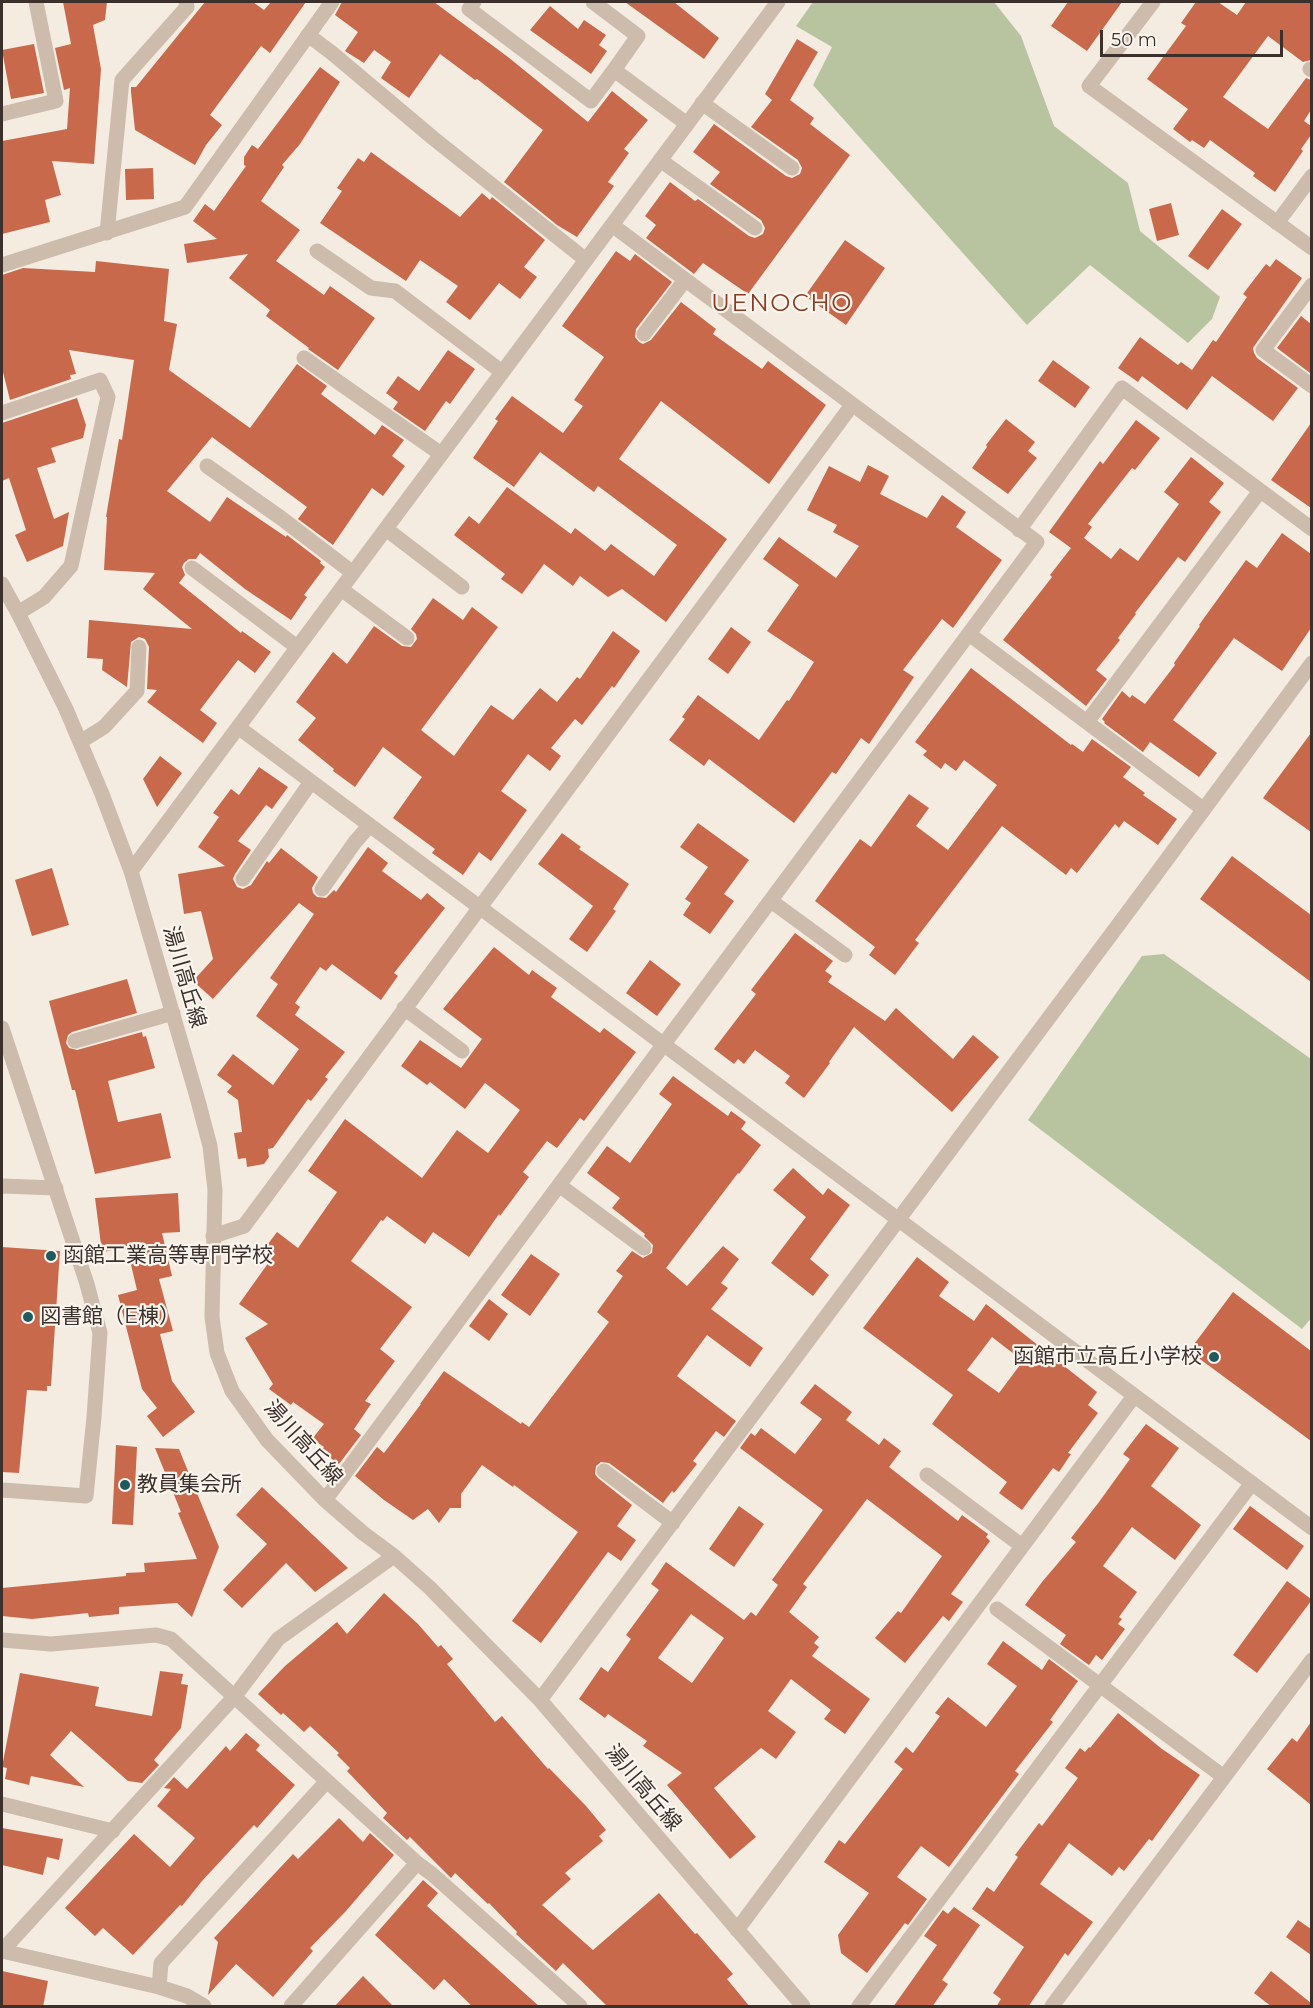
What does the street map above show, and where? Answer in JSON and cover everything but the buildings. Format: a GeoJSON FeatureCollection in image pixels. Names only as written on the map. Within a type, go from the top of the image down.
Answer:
{"type":"FeatureCollection","features":[{"type":"Feature","properties":{"kind":"street"},"geometry":{"type":"LineString","coordinates":[[2,114],[56,101],[36,2]]}},
{"type":"Feature","properties":{"kind":"street"},"geometry":{"type":"LineString","coordinates":[[108,233],[122,80],[187,7],[186,2]]}},
{"type":"Feature","properties":{"kind":"street"},"geometry":{"type":"LineString","coordinates":[[2,265],[185,207],[332,2]]}},
{"type":"Feature","properties":{"kind":"street"},"geometry":{"type":"LineString","coordinates":[[474,2],[469,9],[591,101],[638,36],[592,2]]}},
{"type":"Feature","properties":{"kind":"street"},"geometry":{"type":"LineString","coordinates":[[131,872],[776,2]]}},
{"type":"Feature","properties":{"kind":"street"},"geometry":{"type":"LineString","coordinates":[[1153,2],[1089,86],[1311,248]]}},
{"type":"Feature","properties":{"kind":"street"},"geometry":{"type":"LineString","coordinates":[[308,35],[586,260]]}},
{"type":"Feature","properties":{"kind":"street"},"geometry":{"type":"LineString","coordinates":[[614,70],[687,124]]}},
{"type":"Feature","properties":{"kind":"street"},"geometry":{"type":"LineString","coordinates":[[702,104],[792,168]]}},
{"type":"Feature","properties":{"kind":"street"},"geometry":{"type":"LineString","coordinates":[[660,160],[755,228]]}},
{"type":"Feature","properties":{"kind":"street"},"geometry":{"type":"LineString","coordinates":[[1277,223],[1311,176]]}},
{"type":"Feature","properties":{"kind":"street"},"geometry":{"type":"LineString","coordinates":[[325,1500],[1037,543],[612,225]]}},
{"type":"Feature","properties":{"kind":"street"},"geometry":{"type":"LineString","coordinates":[[317,250],[371,288],[395,291],[502,372]]}},
{"type":"Feature","properties":{"kind":"street"},"geometry":{"type":"LineString","coordinates":[[644,334],[685,280]]}},
{"type":"Feature","properties":{"kind":"street"},"geometry":{"type":"LineString","coordinates":[[1311,285],[1263,350],[1311,386]]}},
{"type":"Feature","properties":{"kind":"street"},"geometry":{"type":"LineString","coordinates":[[304,358],[441,454]]}},
{"type":"Feature","properties":{"kind":"street"},"geometry":{"type":"LineString","coordinates":[[2,413],[100,380],[108,397],[71,566],[44,597],[18,613]]}},
{"type":"Feature","properties":{"kind":"street"},"geometry":{"type":"LineString","coordinates":[[1019,530],[1122,388],[1311,529]]}},
{"type":"Feature","properties":{"kind":"street"},"geometry":{"type":"LineString","coordinates":[[213,1236],[244,1226],[852,405]]}},
{"type":"Feature","properties":{"kind":"street"},"geometry":{"type":"LineString","coordinates":[[207,466],[281,518],[353,573]]}},
{"type":"Feature","properties":{"kind":"street"},"geometry":{"type":"LineString","coordinates":[[1087,722],[1260,491]]}},
{"type":"Feature","properties":{"kind":"street"},"geometry":{"type":"LineString","coordinates":[[386,529],[462,586]]}},
{"type":"Feature","properties":{"kind":"street"},"geometry":{"type":"LineString","coordinates":[[192,568],[297,647]]}},
{"type":"Feature","properties":{"kind":"street","name":"湯川高丘線"},"geometry":{"type":"LineString","coordinates":[[2,584],[66,709],[80,742],[131,872],[173,1013],[210,1146],[215,1190],[212,1317],[217,1353],[232,1391],[267,1440],[325,1500],[430,1588],[540,1700],[803,2007]]}},
{"type":"Feature","properties":{"kind":"street"},"geometry":{"type":"LineString","coordinates":[[341,589],[407,638]]}},
{"type":"Feature","properties":{"kind":"street"},"geometry":{"type":"LineString","coordinates":[[969,634],[1203,809]]}},
{"type":"Feature","properties":{"kind":"street"},"geometry":{"type":"LineString","coordinates":[[80,742],[104,727],[137,691],[139,647]]}},
{"type":"Feature","properties":{"kind":"street"},"geometry":{"type":"LineString","coordinates":[[540,1700],[1311,663]]}},
{"type":"Feature","properties":{"kind":"street"},"geometry":{"type":"LineString","coordinates":[[238,727],[1311,1528]]}},
{"type":"Feature","properties":{"kind":"street"},"geometry":{"type":"LineString","coordinates":[[243,879],[311,782]]}},
{"type":"Feature","properties":{"kind":"street"},"geometry":{"type":"LineString","coordinates":[[322,889],[369,826]]}},
{"type":"Feature","properties":{"kind":"street"},"geometry":{"type":"LineString","coordinates":[[771,901],[845,955]]}},
{"type":"Feature","properties":{"kind":"street"},"geometry":{"type":"LineString","coordinates":[[404,1008],[462,1051]]}},
{"type":"Feature","properties":{"kind":"street"},"geometry":{"type":"LineString","coordinates":[[75,1041],[173,1013]]}},
{"type":"Feature","properties":{"kind":"street"},"geometry":{"type":"LineString","coordinates":[[2,1028],[87,1284],[100,1333],[86,1496],[2,1490]]}},
{"type":"Feature","properties":{"kind":"street"},"geometry":{"type":"LineString","coordinates":[[559,1185],[644,1248]]}},
{"type":"Feature","properties":{"kind":"street"},"geometry":{"type":"LineString","coordinates":[[2,1186],[56,1188]]}},
{"type":"Feature","properties":{"kind":"street"},"geometry":{"type":"LineString","coordinates":[[737,1930],[1134,1396]]}},
{"type":"Feature","properties":{"kind":"street"},"geometry":{"type":"LineString","coordinates":[[604,1471],[673,1523]]}},
{"type":"Feature","properties":{"kind":"street"},"geometry":{"type":"LineString","coordinates":[[927,1475],[1022,1546]]}},
{"type":"Feature","properties":{"kind":"street"},"geometry":{"type":"LineString","coordinates":[[859,2007],[1252,1483]]}},
{"type":"Feature","properties":{"kind":"street"},"geometry":{"type":"LineString","coordinates":[[204,2007],[187,1996],[159,1987],[2,1951],[235,1696],[278,1639],[394,1556]]}},
{"type":"Feature","properties":{"kind":"street"},"geometry":{"type":"LineString","coordinates":[[997,1609],[1224,1777]]}},
{"type":"Feature","properties":{"kind":"street"},"geometry":{"type":"LineString","coordinates":[[2,1640],[51,1644],[156,1635],[171,1639],[417,1863],[580,2007]]}},
{"type":"Feature","properties":{"kind":"street"},"geometry":{"type":"LineString","coordinates":[[1052,2007],[1224,1777],[1308,1671]]}},
{"type":"Feature","properties":{"kind":"street"},"geometry":{"type":"LineString","coordinates":[[159,1987],[161,1963],[327,1781]]}},
{"type":"Feature","properties":{"kind":"street"},"geometry":{"type":"LineString","coordinates":[[2,1804],[112,1831]]}},
{"type":"Feature","properties":{"kind":"street"},"geometry":{"type":"LineString","coordinates":[[291,2007],[417,1863]]}},
{"type":"Feature","properties":{"kind":"green space"},"geometry":{"type":"Polygon","coordinates":[[[813,2],[994,2],[1021,36],[1054,126],[1128,183],[1140,231],[1220,297],[1212,319],[1188,343],[1090,265],[1027,325],[813,85],[832,47],[796,26],[813,2]]]}},
{"type":"Feature","properties":{"kind":"green space"},"geometry":{"type":"Polygon","coordinates":[[[1164,954],[1311,1059],[1312,1317],[1302,1329],[1028,1120],[1142,956],[1164,954]]]}},
{"type":"Feature","properties":{"kind":"place","name":"函館工業高等専門学校"},"geometry":{"type":"Point","coordinates":[51,1256]}},
{"type":"Feature","properties":{"kind":"place","name":"図書館（E棟）"},"geometry":{"type":"Point","coordinates":[28,1317]}},
{"type":"Feature","properties":{"kind":"place","name":"函館市立高丘小学校"},"geometry":{"type":"Point","coordinates":[1214,1357]}},
{"type":"Feature","properties":{"kind":"place","name":"教員集会所"},"geometry":{"type":"Point","coordinates":[125,1485]}},
{"type":"Feature","properties":{"kind":"district","name":"UENOCHO"},"geometry":{"type":"Point","coordinates":[782,304]}}]}
